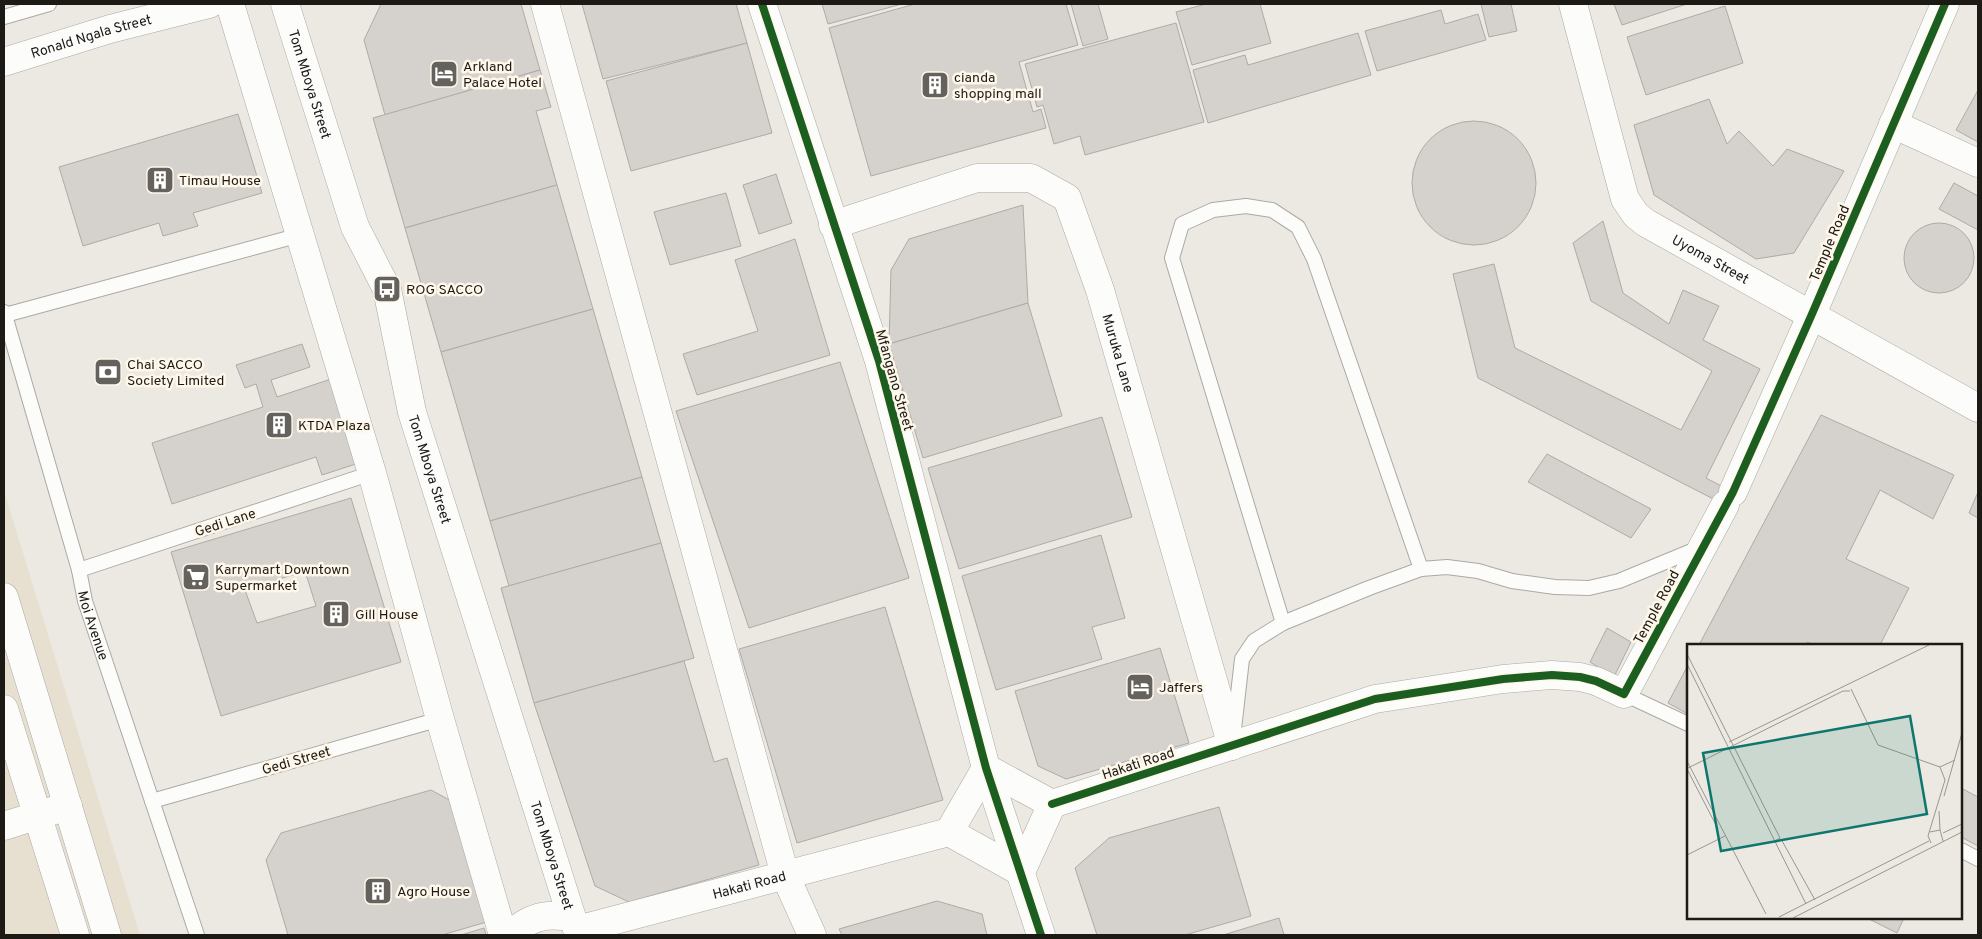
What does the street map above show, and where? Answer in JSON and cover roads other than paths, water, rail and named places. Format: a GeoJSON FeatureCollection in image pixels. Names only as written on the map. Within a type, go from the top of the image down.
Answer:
{"type":"FeatureCollection","features":[{"type":"Feature","properties":{"kind":"street","name":"Ronald Ngala Street"},"geometry":{"type":"LineString","coordinates":[[4,62],[110,29],[209,4]]}},
{"type":"Feature","properties":{"kind":"street"},"geometry":{"type":"LineString","coordinates":[[230,4],[372,473],[440,719],[503,935]]}},
{"type":"Feature","properties":{"kind":"street","name":"Tom Mboya Street"},"geometry":{"type":"LineString","coordinates":[[285,4],[354,227],[387,289],[412,412],[575,928]]}},
{"type":"Feature","properties":{"kind":"street"},"geometry":{"type":"LineString","coordinates":[[545,4],[785,875],[812,935]]}},
{"type":"Feature","properties":{"kind":"street","name":"Mfangano Street"},"geometry":{"type":"LineString","coordinates":[[762,4],[878,361],[986,768],[1021,872]]}},
{"type":"Feature","properties":{"kind":"street","name":"Uyoma Street"},"geometry":{"type":"LineString","coordinates":[[1573,4],[1625,199],[1636,215],[1646,224],[1812,314],[1978,408]]}},
{"type":"Feature","properties":{"kind":"street","name":"Temple Road"},"geometry":{"type":"LineString","coordinates":[[1624,694],[1729,498],[1812,314],[1945,4]]}},
{"type":"Feature","properties":{"kind":"street"},"geometry":{"type":"LineString","coordinates":[[1893,124],[1978,163]]}},
{"type":"Feature","properties":{"kind":"street","name":"Muruka Lane"},"geometry":{"type":"LineString","coordinates":[[834,225],[977,178],[1031,178],[1068,198],[1100,290],[1232,746]]}},
{"type":"Feature","properties":{"kind":"street"},"geometry":{"type":"LineString","coordinates":[[4,598],[107,935]]}},
{"type":"Feature","properties":{"kind":"street","name":"Hakati Road"},"geometry":{"type":"LineString","coordinates":[[1052,804],[1376,699],[1503,679],[1552,675],[1580,677],[1596,681],[1624,694]]}},
{"type":"Feature","properties":{"kind":"street"},"geometry":{"type":"LineString","coordinates":[[4,709],[75,935]]}},
{"type":"Feature","properties":{"kind":"street"},"geometry":{"type":"LineString","coordinates":[[1021,872],[949,832],[986,768],[1052,804],[1021,872],[1041,935]]}},
{"type":"Feature","properties":{"kind":"street"},"geometry":{"type":"LineString","coordinates":[[4,826],[68,806]]}},
{"type":"Feature","properties":{"kind":"street","name":"Hakati Road"},"geometry":{"type":"LineString","coordinates":[[575,928],[949,832]]}},
{"type":"Feature","properties":{"kind":"street"},"geometry":{"type":"LineString","coordinates":[[511,935],[518,928],[538,916],[553,915],[575,928]]}},
{"type":"Feature","properties":{"kind":"lane"},"geometry":{"type":"LineString","coordinates":[[4,17],[49,4]]}},
{"type":"Feature","properties":{"kind":"lane"},"geometry":{"type":"LineString","coordinates":[[1283,623],[1172,258],[1182,224],[1212,210],[1246,206],[1272,210],[1298,227],[1314,259],[1421,569]]}},
{"type":"Feature","properties":{"kind":"lane"},"geometry":{"type":"LineString","coordinates":[[4,313],[300,236]]}},
{"type":"Feature","properties":{"kind":"lane","name":"Moi Avenue"},"geometry":{"type":"LineString","coordinates":[[4,313],[79,570],[85,601],[196,935]]}},
{"type":"Feature","properties":{"kind":"lane","name":"Gedi Lane"},"geometry":{"type":"LineString","coordinates":[[79,570],[372,473]]}},
{"type":"Feature","properties":{"kind":"lane"},"geometry":{"type":"LineString","coordinates":[[1232,746],[1242,659],[1254,641],[1283,623],[1421,569],[1447,567],[1478,571],[1512,581],[1538,585],[1589,588],[1619,581],[1704,546]]}},
{"type":"Feature","properties":{"kind":"lane"},"geometry":{"type":"LineString","coordinates":[[1624,694],[1687,724]]}},
{"type":"Feature","properties":{"kind":"lane","name":"Gedi Street"},"geometry":{"type":"LineString","coordinates":[[152,801],[440,719]]}},
{"type":"Feature","properties":{"kind":"lane"},"geometry":{"type":"LineString","coordinates":[[1962,851],[1978,859]]}},
{"type":"Feature","properties":{"kind":"place","name":"Arkland Palace Hotel"},"geometry":{"type":"Point","coordinates":[444,74]}},
{"type":"Feature","properties":{"kind":"place","name":"cianda shopping mall"},"geometry":{"type":"Point","coordinates":[935,85]}},
{"type":"Feature","properties":{"kind":"place","name":"Timau House"},"geometry":{"type":"Point","coordinates":[160,180]}},
{"type":"Feature","properties":{"kind":"place","name":"ROG SACCO"},"geometry":{"type":"Point","coordinates":[387,289]}},
{"type":"Feature","properties":{"kind":"place","name":"Chai SACCO Society Limited"},"geometry":{"type":"Point","coordinates":[108,372]}},
{"type":"Feature","properties":{"kind":"place","name":"KTDA Plaza"},"geometry":{"type":"Point","coordinates":[279,425]}},
{"type":"Feature","properties":{"kind":"place","name":"Karrymart Downtown Supermarket"},"geometry":{"type":"Point","coordinates":[196,577]}},
{"type":"Feature","properties":{"kind":"place","name":"Gill House"},"geometry":{"type":"Point","coordinates":[336,614]}},
{"type":"Feature","properties":{"kind":"place","name":"Jaffers"},"geometry":{"type":"Point","coordinates":[1140,687]}},
{"type":"Feature","properties":{"kind":"place","name":"Agro House"},"geometry":{"type":"Point","coordinates":[378,891]}}]}
